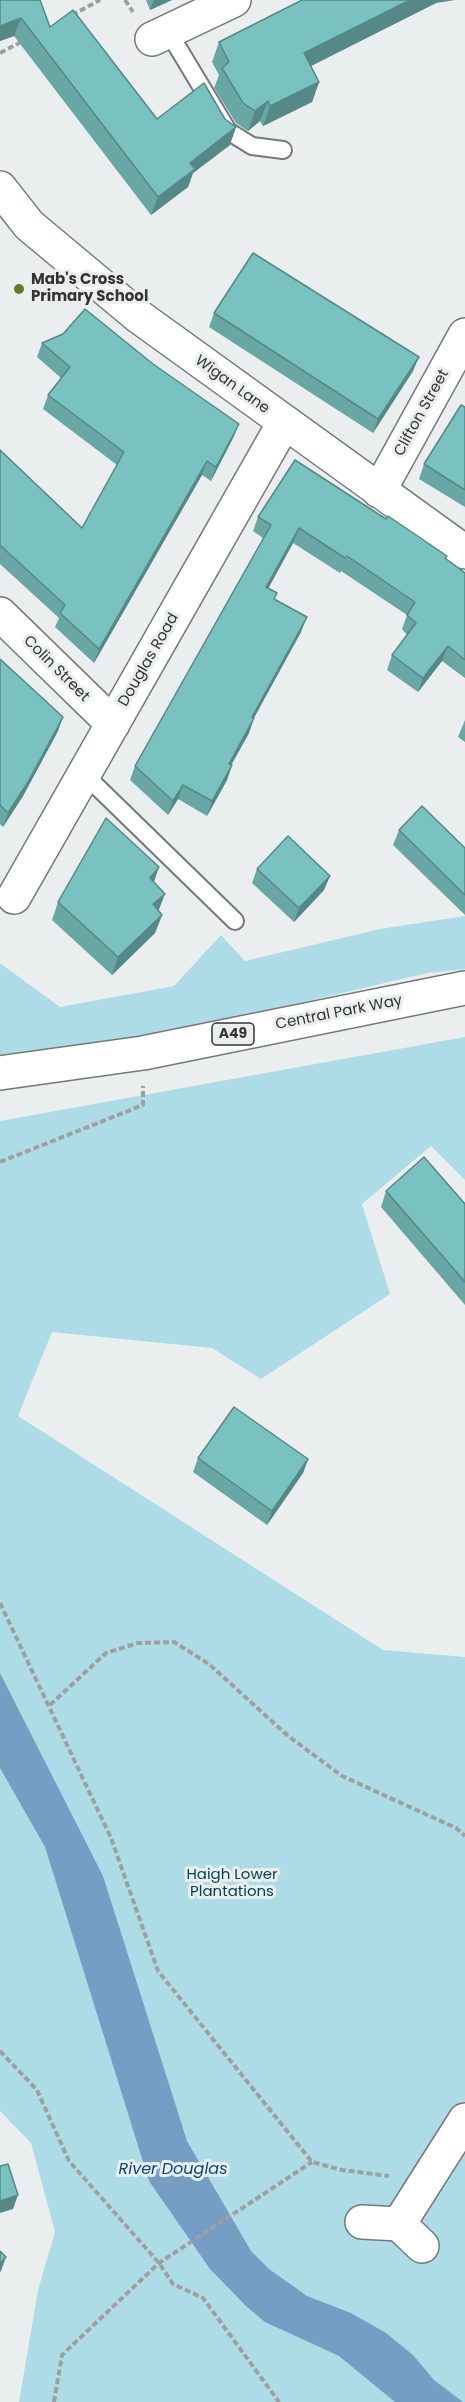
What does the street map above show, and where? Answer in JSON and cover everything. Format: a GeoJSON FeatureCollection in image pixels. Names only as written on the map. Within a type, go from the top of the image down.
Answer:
{"type":"FeatureCollection","features":[{"type":"Feature","properties":{"kind":"main road"},"geometry":{"type":"LineString","coordinates":[[161,36],[234,0]]}},
{"type":"Feature","properties":{"kind":"main road","name":"Wigan Lane"},"geometry":{"type":"LineString","coordinates":[[6,196],[36,231],[138,316],[465,552]]}},
{"type":"Feature","properties":{"kind":"main road","name":"Clifton Street"},"geometry":{"type":"LineString","coordinates":[[379,492],[465,335]]}},
{"type":"Feature","properties":{"kind":"main road","name":"Douglas Road"},"geometry":{"type":"LineString","coordinates":[[14,897],[284,423]]}},
{"type":"Feature","properties":{"kind":"main road","name":"Colin Street"},"geometry":{"type":"LineString","coordinates":[[0,614],[112,724]]}},
{"type":"Feature","properties":{"kind":"main road","name":"Central Park Way"},"geometry":{"type":"LineString","coordinates":[[0,1073],[143,1053],[465,988]]}},
{"type":"Feature","properties":{"kind":"main road"},"geometry":{"type":"LineString","coordinates":[[362,2222],[410,2235],[427,2181],[465,2120]]}},
{"type":"Feature","properties":{"kind":"lane"},"geometry":{"type":"LineString","coordinates":[[161,36],[228,131],[252,146],[283,150]]}},
{"type":"Feature","properties":{"kind":"lane"},"geometry":{"type":"LineString","coordinates":[[84,774],[235,921]]}},
{"type":"Feature","properties":{"kind":"path"},"geometry":{"type":"LineString","coordinates":[[70,16],[100,0]]}},
{"type":"Feature","properties":{"kind":"path"},"geometry":{"type":"LineString","coordinates":[[0,53],[30,37]]}},
{"type":"Feature","properties":{"kind":"path"},"geometry":{"type":"LineString","coordinates":[[0,1162],[143,1105],[143,1053]]}},
{"type":"Feature","properties":{"kind":"path"},"geometry":{"type":"LineString","coordinates":[[0,1603],[111,1838],[158,1971],[312,2162],[342,2170],[427,2181]]}},
{"type":"Feature","properties":{"kind":"path"},"geometry":{"type":"LineString","coordinates":[[50,1705],[106,1653],[138,1643],[174,1642],[209,1664],[287,1736],[342,1776],[456,1828],[465,1836]]}},
{"type":"Feature","properties":{"kind":"path"},"geometry":{"type":"LineString","coordinates":[[0,2051],[37,2090],[69,2161],[159,2263],[173,2284],[203,2298],[279,2402]]}},
{"type":"Feature","properties":{"kind":"path"},"geometry":{"type":"LineString","coordinates":[[54,2402],[62,2355],[159,2263],[312,2162]]}},
{"type":"Feature","properties":{"kind":"green space"},"geometry":{"type":"Polygon","coordinates":[[[465,916],[465,969],[428,973],[216,1022],[108,1042],[0,1056],[0,963],[60,1007],[174,986],[221,935],[245,961],[380,929],[465,916]]]}},
{"type":"Feature","properties":{"kind":"green space","name":"Haigh Lower Plantations"},"geometry":{"type":"Polygon","coordinates":[[[465,1037],[465,1180],[431,1146],[362,1204],[390,1294],[261,1379],[212,1348],[52,1332],[18,1416],[383,1650],[465,1657],[465,2402],[19,2402],[38,2290],[55,2232],[31,2143],[0,2111],[0,1121],[465,1037]]]}},
{"type":"Feature","properties":{"kind":"water","name":"River Douglas"},"geometry":{"type":"Polygon","coordinates":[[[0,1673],[103,1876],[187,2141],[251,2251],[269,2269],[307,2296],[351,2313],[386,2333],[413,2355],[434,2380],[463,2402],[395,2402],[339,2356],[265,2322],[210,2269],[149,2181],[45,1847],[0,1768],[0,1673]]]}},
{"type":"Feature","properties":{"kind":"building"},"geometry":{"type":"Polygon","coordinates":[[[0,0],[40,0],[50,27],[73,10],[157,119],[204,83],[225,119],[236,127],[190,163],[195,169],[158,197],[21,18],[0,26],[0,0]]]}},
{"type":"Feature","properties":{"kind":"building"},"geometry":{"type":"Polygon","coordinates":[[[302,0],[410,0],[304,53],[319,82],[270,106],[268,101],[255,111],[243,103],[222,68],[229,62],[219,42],[302,0]]]}},
{"type":"Feature","properties":{"kind":"building"},"geometry":{"type":"Polygon","coordinates":[[[253,253],[419,357],[378,419],[214,313],[253,253]]]}},
{"type":"Feature","properties":{"kind":"building"},"geometry":{"type":"Polygon","coordinates":[[[85,309],[153,364],[239,424],[216,467],[207,461],[99,649],[60,613],[65,605],[0,545],[0,450],[82,528],[124,452],[48,395],[70,367],[42,343],[63,334],[85,309]]]}},
{"type":"Feature","properties":{"kind":"building"},"geometry":{"type":"Polygon","coordinates":[[[461,405],[465,407],[465,490],[424,464],[461,405]]]}},
{"type":"Feature","properties":{"kind":"building"},"geometry":{"type":"Polygon","coordinates":[[[295,460],[386,519],[388,516],[447,556],[445,558],[465,573],[465,660],[448,646],[423,678],[392,655],[416,623],[407,615],[415,602],[347,556],[345,558],[299,528],[266,587],[277,593],[274,599],[307,617],[252,717],[254,718],[229,764],[232,765],[212,801],[183,785],[173,801],[135,766],[271,525],[258,517],[295,460]]]}},
{"type":"Feature","properties":{"kind":"building"},"geometry":{"type":"Polygon","coordinates":[[[0,659],[63,717],[28,782],[8,813],[0,805],[0,659]]]}},
{"type":"Feature","properties":{"kind":"building"},"geometry":{"type":"Polygon","coordinates":[[[422,806],[465,848],[465,895],[399,830],[422,806]]]}},
{"type":"Feature","properties":{"kind":"building"},"geometry":{"type":"Polygon","coordinates":[[[106,818],[159,867],[150,878],[165,894],[153,904],[162,915],[118,957],[58,902],[106,818]]]}},
{"type":"Feature","properties":{"kind":"building"},"geometry":{"type":"Polygon","coordinates":[[[288,836],[330,876],[299,908],[257,869],[288,836]]]}},
{"type":"Feature","properties":{"kind":"building"},"geometry":{"type":"Polygon","coordinates":[[[424,1157],[465,1204],[465,1282],[386,1191],[424,1157]]]}},
{"type":"Feature","properties":{"kind":"building"},"geometry":{"type":"Polygon","coordinates":[[[234,1407],[308,1459],[272,1511],[198,1458],[234,1407]]]}},
{"type":"Feature","properties":{"kind":"building"},"geometry":{"type":"Polygon","coordinates":[[[8,2164],[18,2195],[0,2201],[0,2166],[8,2164]]]}},
{"type":"Feature","properties":{"kind":"building"},"geometry":{"type":"Polygon","coordinates":[[[0,2251],[6,2257],[0,2264],[0,2251]]]}},
{"type":"Feature","properties":{"kind":"place","name":"Mab's Cross Primary School"},"geometry":{"type":"Point","coordinates":[19,289]}}]}
